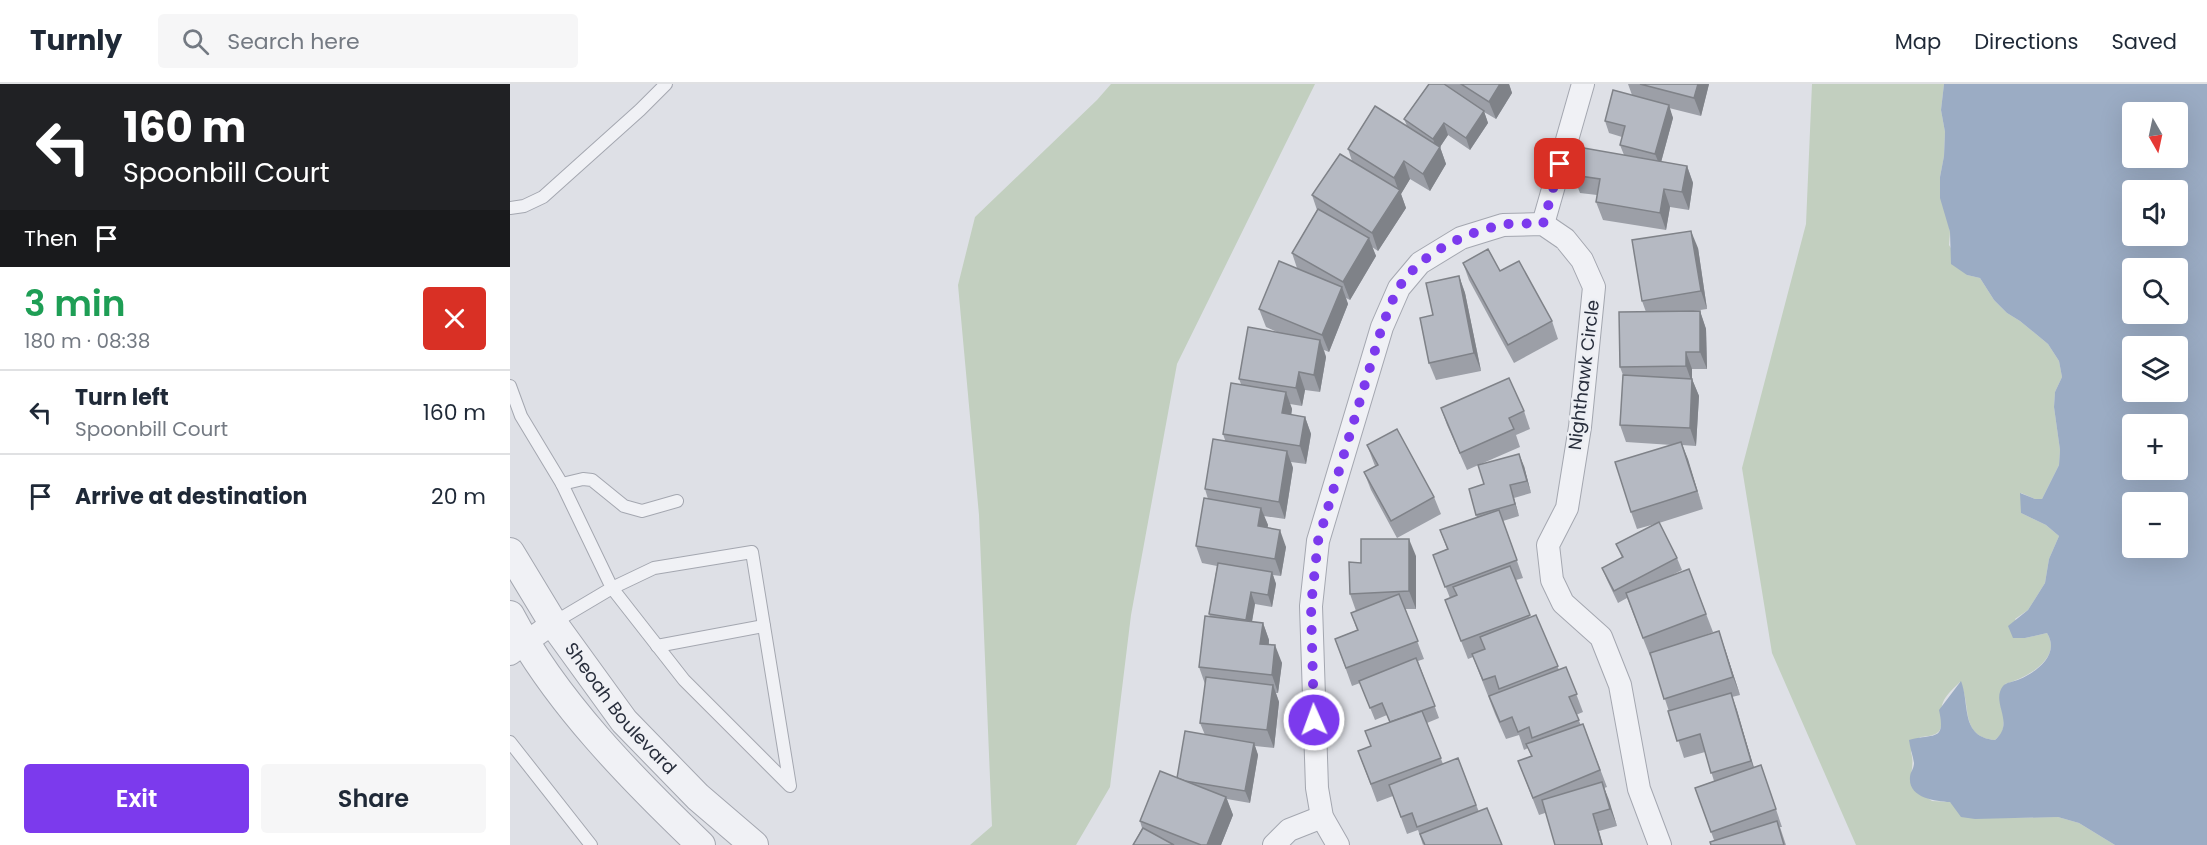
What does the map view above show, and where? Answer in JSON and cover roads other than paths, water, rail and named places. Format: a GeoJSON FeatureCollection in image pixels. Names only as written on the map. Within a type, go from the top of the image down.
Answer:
{"type":"FeatureCollection","features":[{"type":"Feature","properties":{"kind":"street"},"geometry":{"type":"LineString","coordinates":[[1338,845],[1322,817],[1317,788],[1311,606],[1318,541],[1382,327],[1399,288],[1420,263],[1461,238],[1503,225],[1543,224],[1583,84]]}},
{"type":"Feature","properties":{"kind":"street","name":"Nighthawk Circle"},"geometry":{"type":"LineString","coordinates":[[1543,224],[1565,239],[1582,260],[1594,287],[1580,427],[1567,508],[1548,545],[1552,580],[1563,603],[1601,637],[1620,685],[1639,789],[1660,845]]}},
{"type":"Feature","properties":{"kind":"street","name":"Sheoah Boulevard"},"geometry":{"type":"LineString","coordinates":[[510,552],[553,622],[624,721],[698,797],[754,845]]}},
{"type":"Feature","properties":{"kind":"street","name":"Sheoah Boulevard"},"geometry":{"type":"LineString","coordinates":[[510,615],[518,649],[654,800],[701,845]]}},
{"type":"Feature","properties":{"kind":"street"},"geometry":{"type":"LineString","coordinates":[[518,649],[553,622]]}},
{"type":"Feature","properties":{"kind":"street"},"geometry":{"type":"LineString","coordinates":[[1274,845],[1289,830],[1322,817]]}},
{"type":"Feature","properties":{"kind":"lane"},"geometry":{"type":"LineString","coordinates":[[510,208],[524,206],[543,196],[666,84]]}},
{"type":"Feature","properties":{"kind":"lane"},"geometry":{"type":"LineString","coordinates":[[510,386],[521,416],[562,484],[612,588],[684,680],[790,786],[752,552],[654,568],[612,588],[553,622]]}},
{"type":"Feature","properties":{"kind":"lane"},"geometry":{"type":"LineString","coordinates":[[562,484],[583,478],[592,480],[624,506],[642,511],[677,501]]}},
{"type":"Feature","properties":{"kind":"lane"},"geometry":{"type":"LineString","coordinates":[[657,646],[764,626]]}},
{"type":"Feature","properties":{"kind":"lane"},"geometry":{"type":"LineString","coordinates":[[510,742],[591,845]]}},
{"type":"Feature","properties":{"kind":"water"},"geometry":{"type":"Polygon","coordinates":[[[1944,84],[2207,84],[2207,845],[2115,845],[2079,823],[2058,817],[1975,819],[1961,817],[1950,802],[1924,797],[1913,790],[1910,775],[1914,763],[1909,740],[1931,736],[1939,732],[1941,720],[1939,710],[1961,681],[1971,726],[1984,738],[1995,740],[2003,726],[1999,699],[2003,686],[2034,671],[2049,655],[2051,648],[2047,633],[2013,638],[2008,626],[2028,610],[2045,583],[2049,559],[2059,536],[2046,525],[2021,513],[2020,493],[2035,499],[2042,499],[2059,465],[2060,450],[2054,407],[2055,392],[2062,377],[2059,361],[2048,344],[2007,313],[1994,300],[1980,278],[1967,275],[1951,264],[1950,232],[1940,198],[1945,132],[1941,110],[1944,84]]]}}]}
